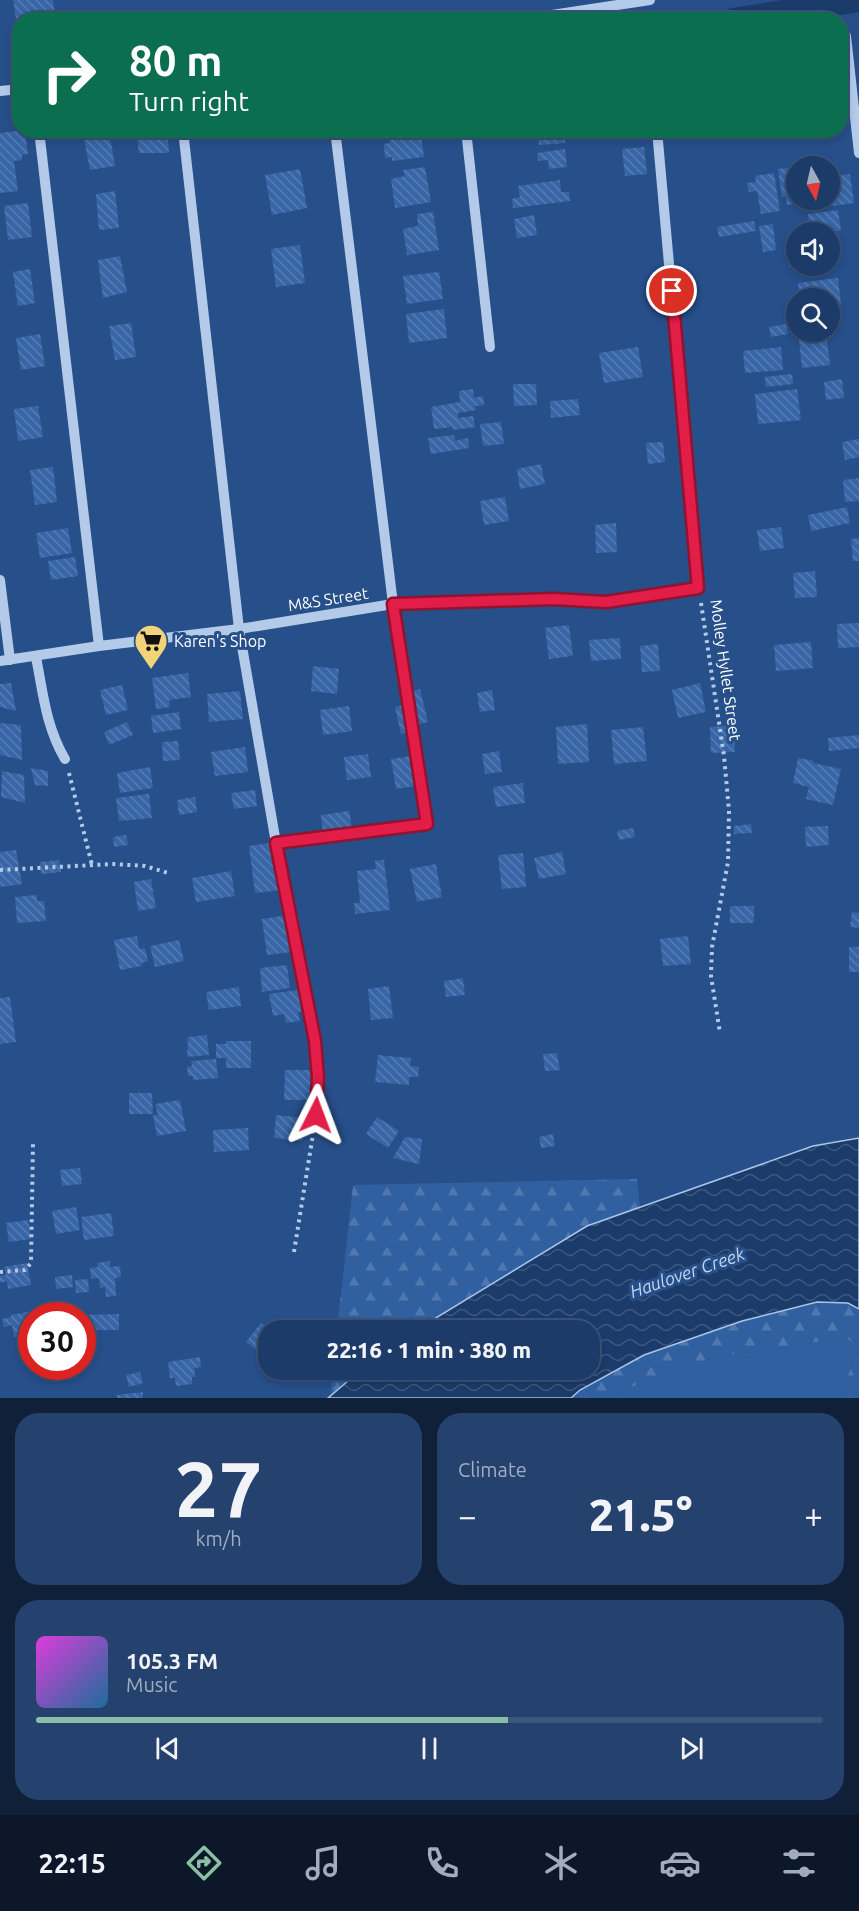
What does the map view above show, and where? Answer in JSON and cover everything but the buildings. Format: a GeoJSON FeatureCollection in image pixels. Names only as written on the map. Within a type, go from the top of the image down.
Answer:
{"type":"FeatureCollection","features":[{"type":"Feature","properties":{"kind":"street"},"geometry":{"type":"LineString","coordinates":[[571,12],[650,0]]}},
{"type":"Feature","properties":{"kind":"street"},"geometry":{"type":"LineString","coordinates":[[848,73],[859,153]]}},
{"type":"Feature","properties":{"kind":"street"},"geometry":{"type":"LineString","coordinates":[[40,138],[99,646]]}},
{"type":"Feature","properties":{"kind":"street"},"geometry":{"type":"LineString","coordinates":[[184,138],[239,628],[276,843],[315,1041],[318,1078],[316,1115]]}},
{"type":"Feature","properties":{"kind":"street"},"geometry":{"type":"LineString","coordinates":[[276,843],[427,824],[393,604],[336,138]]}},
{"type":"Feature","properties":{"kind":"street"},"geometry":{"type":"LineString","coordinates":[[467,138],[490,347]]}},
{"type":"Feature","properties":{"kind":"street","name":"Molley Hyllet Street"},"geometry":{"type":"LineString","coordinates":[[658,138],[698,588]]}},
{"type":"Feature","properties":{"kind":"street"},"geometry":{"type":"LineString","coordinates":[[0,580],[5,661]]}},
{"type":"Feature","properties":{"kind":"street","name":"M&S Street"},"geometry":{"type":"LineString","coordinates":[[5,661],[393,604],[553,599],[606,602],[698,588]]}},
{"type":"Feature","properties":{"kind":"street"},"geometry":{"type":"LineString","coordinates":[[36,657],[50,729],[65,759]]}},
{"type":"Feature","properties":{"kind":"path","name":"Molley Hyllet Street"},"geometry":{"type":"LineString","coordinates":[[698,588],[729,812],[728,862],[712,947],[711,976],[720,1033]]}},
{"type":"Feature","properties":{"kind":"path"},"geometry":{"type":"LineString","coordinates":[[65,759],[92,866]]}},
{"type":"Feature","properties":{"kind":"path"},"geometry":{"type":"LineString","coordinates":[[0,870],[113,864],[145,866],[168,873]]}},
{"type":"Feature","properties":{"kind":"path"},"geometry":{"type":"LineString","coordinates":[[294,1252],[316,1115]]}},
{"type":"Feature","properties":{"kind":"path"},"geometry":{"type":"LineString","coordinates":[[0,1272],[25,1270],[31,1263],[33,1142]]}},
{"type":"Feature","properties":{"kind":"green space"},"geometry":{"type":"Polygon","coordinates":[[[637,1179],[640,1207],[587,1226],[432,1320],[338,1320],[353,1185],[637,1179]]]}},
{"type":"Feature","properties":{"kind":"green space"},"geometry":{"type":"Polygon","coordinates":[[[817,1302],[848,1303],[859,1309],[859,1348],[844,1336],[793,1347],[718,1356],[660,1375],[606,1398],[571,1398],[580,1390],[644,1355],[742,1321],[817,1302]]]}},
{"type":"Feature","properties":{"kind":"green space"},"geometry":{"type":"Polygon","coordinates":[[[844,1336],[859,1348],[846,1380],[848,1398],[606,1398],[660,1375],[718,1356],[793,1347],[844,1336]]]}},
{"type":"Feature","properties":{"kind":"green space"},"geometry":{"type":"Polygon","coordinates":[[[859,1349],[859,1398],[848,1398],[846,1380],[859,1349]]]}},
{"type":"Feature","properties":{"kind":"green space"},"geometry":{"type":"Polygon","coordinates":[[[332,1380],[350,1380],[330,1397],[332,1380]]]}},
{"type":"Feature","properties":{"kind":"water","name":"Haulover Creek"},"geometry":{"type":"Polygon","coordinates":[[[859,1138],[859,1309],[848,1303],[817,1302],[742,1321],[644,1355],[600,1379],[600,1320],[432,1320],[587,1226],[813,1146],[859,1138]]]}},
{"type":"Feature","properties":{"kind":"water"},"geometry":{"type":"Polygon","coordinates":[[[349,1380],[598,1380],[571,1398],[328,1398],[349,1380]]]}},
{"type":"Feature","properties":{"kind":"waterway"},"geometry":{"type":"LineString","coordinates":[[783,12],[859,0]]}},
{"type":"Feature","properties":{"kind":"place","name":"Karen's Shop"},"geometry":{"type":"Point","coordinates":[151,670]}},
{"type":"Feature","properties":{"kind":"route"},"geometry":{"type":"LineString","coordinates":[[316,1115],[318,1078],[315,1041],[276,843],[427,824],[393,604],[553,599],[606,602],[698,588],[672,291]]}}]}
